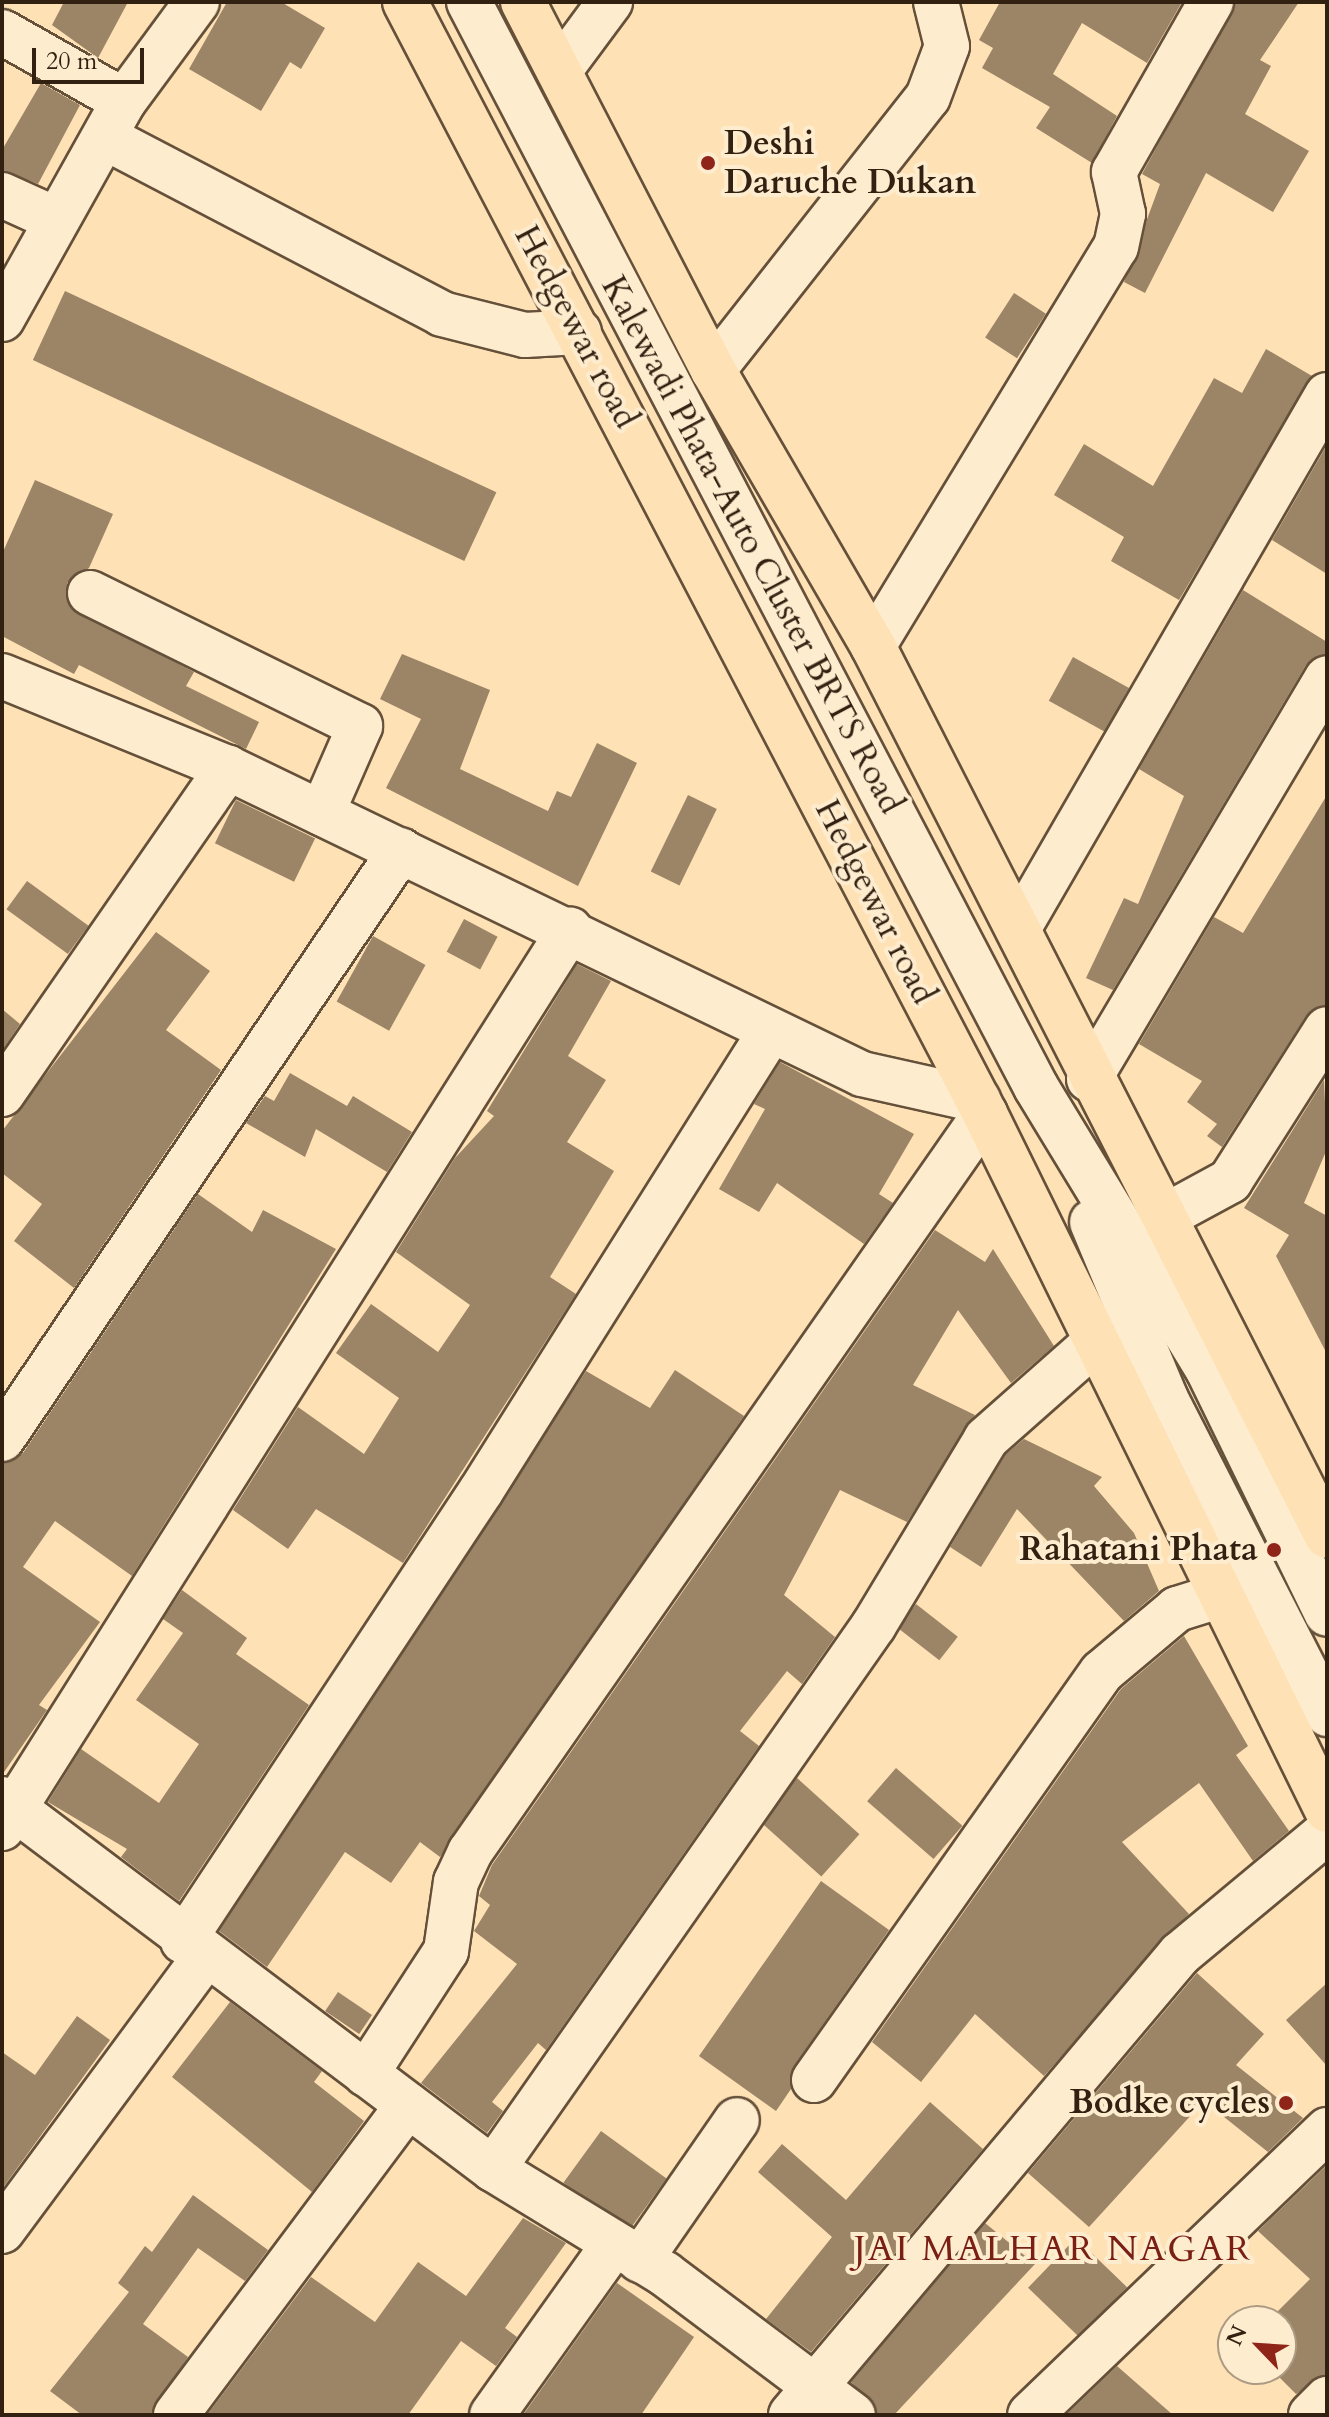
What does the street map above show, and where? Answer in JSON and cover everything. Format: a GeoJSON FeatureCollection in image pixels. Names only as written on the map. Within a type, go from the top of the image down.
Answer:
{"type":"FeatureCollection","features":[{"type":"Feature","properties":{"kind":"main road","name":"Hedgewar road"},"geometry":{"type":"LineString","coordinates":[[405,2],[982,1107],[1099,1339],[1327,1810]]}},
{"type":"Feature","properties":{"kind":"main road"},"geometry":{"type":"LineString","coordinates":[[523,2],[713,370],[873,646],[1018,929],[1160,1219],[1327,1536]]}},
{"type":"Feature","properties":{"kind":"street"},"geometry":{"type":"LineString","coordinates":[[2,319],[115,120],[197,2]]}},
{"type":"Feature","properties":{"kind":"street","name":"Kalewadi Phata-Auto Cluster BRTS Road"},"geometry":{"type":"LineString","coordinates":[[469,2],[1036,1087],[1208,1370],[1327,1614]]}},
{"type":"Feature","properties":{"kind":"street"},"geometry":{"type":"LineString","coordinates":[[559,71],[610,2]]}},
{"type":"Feature","properties":{"kind":"street"},"geometry":{"type":"LineString","coordinates":[[713,370],[928,97],[947,46],[936,2]]}},
{"type":"Feature","properties":{"kind":"street"},"geometry":{"type":"LineString","coordinates":[[873,646],[1116,247],[1123,214],[1114,172],[1211,2]]}},
{"type":"Feature","properties":{"kind":"street"},"geometry":{"type":"LineString","coordinates":[[2,32],[115,120],[442,314],[525,335],[579,332]]}},
{"type":"Feature","properties":{"kind":"street"},"geometry":{"type":"LineString","coordinates":[[2,195],[57,220]]}},
{"type":"Feature","properties":{"kind":"street"},"geometry":{"type":"LineString","coordinates":[[1018,929],[1327,395]]}},
{"type":"Feature","properties":{"kind":"street"},"geometry":{"type":"LineString","coordinates":[[90,593],[360,726],[322,813]]}},
{"type":"Feature","properties":{"kind":"street"},"geometry":{"type":"LineString","coordinates":[[2,676],[228,768],[570,929],[770,1032],[862,1074],[982,1107],[470,1852],[456,1882],[446,1951],[366,2074]]}},
{"type":"Feature","properties":{"kind":"street"},"geometry":{"type":"LineString","coordinates":[[1089,1079],[1327,678]]}},
{"type":"Feature","properties":{"kind":"street"},"geometry":{"type":"LineString","coordinates":[[2,1094],[228,768]]}},
{"type":"Feature","properties":{"kind":"street"},"geometry":{"type":"LineString","coordinates":[[2,1439],[401,850]]}},
{"type":"Feature","properties":{"kind":"street"},"geometry":{"type":"LineString","coordinates":[[570,929],[7,1812],[493,2169],[627,2252],[802,2400],[853,2415]]}},
{"type":"Feature","properties":{"kind":"street"},"geometry":{"type":"LineString","coordinates":[[1160,1219],[1230,1181],[1327,1029]]}},
{"type":"Feature","properties":{"kind":"street"},"geometry":{"type":"LineString","coordinates":[[2,2231],[194,1950],[770,1032]]}},
{"type":"Feature","properties":{"kind":"street","name":"Kalewadi Phata-Auto Cluster BRTS Road"},"geometry":{"type":"LineString","coordinates":[[1036,1087],[1166,1399],[1327,1714]]}},
{"type":"Feature","properties":{"kind":"street"},"geometry":{"type":"LineString","coordinates":[[493,2169],[874,1625],[986,1439],[1099,1339]]}},
{"type":"Feature","properties":{"kind":"street"},"geometry":{"type":"LineString","coordinates":[[814,2080],[1102,1672],[1177,1609],[1222,1595]]}},
{"type":"Feature","properties":{"kind":"street"},"geometry":{"type":"LineString","coordinates":[[802,2400],[1180,1954],[1327,1832]]}},
{"type":"Feature","properties":{"kind":"street"},"geometry":{"type":"LineString","coordinates":[[176,2415],[408,2105]]}},
{"type":"Feature","properties":{"kind":"street"},"geometry":{"type":"LineString","coordinates":[[492,2415],[737,2120]]}},
{"type":"Feature","properties":{"kind":"street"},"geometry":{"type":"LineString","coordinates":[[1030,2415],[1327,2130]]}},
{"type":"Feature","properties":{"kind":"street"},"geometry":{"type":"LineString","coordinates":[[1311,2415],[1327,2399]]}},
{"type":"Feature","properties":{"kind":"building"},"geometry":{"type":"Polygon","coordinates":[[[64,2],[128,2],[98,58],[52,25],[64,2]]]}},
{"type":"Feature","properties":{"kind":"building"},"geometry":{"type":"Polygon","coordinates":[[[227,2],[281,2],[325,28],[301,69],[290,62],[261,111],[189,69],[227,2]]]}},
{"type":"Feature","properties":{"kind":"building"},"geometry":{"type":"Polygon","coordinates":[[[1000,2],[1182,2],[1147,63],[1082,23],[1053,74],[1117,116],[1092,163],[1036,128],[1050,107],[982,68],[993,48],[979,40],[1000,2]]]}},
{"type":"Feature","properties":{"kind":"building"},"geometry":{"type":"Polygon","coordinates":[[[1236,2],[1299,2],[1260,60],[1271,66],[1245,114],[1309,151],[1273,212],[1206,173],[1145,293],[1124,282],[1160,184],[1142,174],[1236,2]]]}},
{"type":"Feature","properties":{"kind":"building"},"geometry":{"type":"Polygon","coordinates":[[[41,83],[80,105],[38,184],[2,170],[2,150],[41,83]]]}},
{"type":"Feature","properties":{"kind":"building"},"geometry":{"type":"Polygon","coordinates":[[[65,291],[496,492],[464,561],[33,360],[65,291]]]}},
{"type":"Feature","properties":{"kind":"building"},"geometry":{"type":"Polygon","coordinates":[[[1014,293],[1046,314],[1017,358],[985,337],[1014,293]]]}},
{"type":"Feature","properties":{"kind":"building"},"geometry":{"type":"Polygon","coordinates":[[[1266,349],[1312,376],[1179,600],[1111,561],[1124,537],[1054,495],[1084,444],[1153,486],[1214,378],[1242,393],[1266,349]]]}},
{"type":"Feature","properties":{"kind":"building"},"geometry":{"type":"Polygon","coordinates":[[[1327,445],[1327,574],[1272,540],[1327,445]]]}},
{"type":"Feature","properties":{"kind":"building"},"geometry":{"type":"Polygon","coordinates":[[[35,480],[113,514],[89,568],[67,583],[70,607],[194,672],[186,686],[259,722],[246,749],[79,665],[74,674],[2,636],[2,554],[35,480]]]}},
{"type":"Feature","properties":{"kind":"building"},"geometry":{"type":"Polygon","coordinates":[[[1243,590],[1327,642],[1327,653],[1306,665],[1113,990],[1086,978],[1124,898],[1138,904],[1184,796],[1139,769],[1243,590]]]}},
{"type":"Feature","properties":{"kind":"building"},"geometry":{"type":"Polygon","coordinates":[[[402,654],[490,690],[460,769],[548,811],[557,791],[571,797],[597,743],[637,763],[578,886],[386,788],[421,719],[380,699],[402,654]]]}},
{"type":"Feature","properties":{"kind":"building"},"geometry":{"type":"Polygon","coordinates":[[[1073,657],[1129,688],[1105,732],[1049,701],[1073,657]]]}},
{"type":"Feature","properties":{"kind":"building"},"geometry":{"type":"Polygon","coordinates":[[[688,795],[717,809],[679,885],[651,871],[688,795]]]}},
{"type":"Feature","properties":{"kind":"building"},"geometry":{"type":"Polygon","coordinates":[[[1327,795],[1327,1004],[1306,1016],[1222,1147],[1207,1136],[1217,1124],[1187,1102],[1202,1081],[1139,1044],[1214,917],[1243,933],[1327,795]]]}},
{"type":"Feature","properties":{"kind":"building"},"geometry":{"type":"Polygon","coordinates":[[[236,800],[315,839],[294,882],[215,843],[236,800]]]}},
{"type":"Feature","properties":{"kind":"building"},"geometry":{"type":"Polygon","coordinates":[[[27,881],[88,926],[68,954],[6,909],[27,881]]]}},
{"type":"Feature","properties":{"kind":"building"},"geometry":{"type":"Polygon","coordinates":[[[464,919],[498,937],[480,970],[447,952],[464,919]]]}},
{"type":"Feature","properties":{"kind":"building"},"geometry":{"type":"Polygon","coordinates":[[[156,932],[210,971],[166,1030],[221,1070],[74,1288],[14,1241],[42,1204],[2,1173],[2,1131],[156,932]]]}},
{"type":"Feature","properties":{"kind":"building"},"geometry":{"type":"Polygon","coordinates":[[[373,936],[425,965],[389,1031],[337,1002],[373,936]]]}},
{"type":"Feature","properties":{"kind":"building"},"geometry":{"type":"Polygon","coordinates":[[[577,964],[611,981],[568,1056],[606,1080],[567,1142],[614,1171],[550,1277],[576,1294],[403,1563],[316,1509],[288,1549],[233,1510],[298,1407],[364,1454],[399,1398],[336,1353],[371,1304],[438,1352],[470,1305],[396,1252],[455,1158],[494,1116],[487,1111],[577,964]]]}},
{"type":"Feature","properties":{"kind":"building"},"geometry":{"type":"Polygon","coordinates":[[[2,1009],[20,1024],[4,1048],[2,1046],[2,1009]]]}},
{"type":"Feature","properties":{"kind":"building"},"geometry":{"type":"Polygon","coordinates":[[[780,1062],[914,1134],[879,1194],[893,1203],[864,1244],[777,1183],[759,1212],[719,1189],[765,1109],[754,1104],[780,1062]]]}},
{"type":"Feature","properties":{"kind":"building"},"geometry":{"type":"Polygon","coordinates":[[[290,1073],[347,1106],[353,1096],[412,1132],[387,1172],[316,1129],[305,1157],[246,1123],[265,1096],[274,1101],[290,1073]]]}},
{"type":"Feature","properties":{"kind":"building"},"geometry":{"type":"Polygon","coordinates":[[[1324,1080],[1327,1149],[1304,1203],[1327,1216],[1327,1354],[1276,1256],[1289,1235],[1244,1208],[1324,1080]]]}},
{"type":"Feature","properties":{"kind":"building"},"geometry":{"type":"Polygon","coordinates":[[[198,1194],[252,1232],[263,1210],[336,1249],[132,1576],[55,1521],[23,1567],[100,1622],[39,1705],[47,1710],[2,1775],[2,1464],[23,1453],[198,1194]]]}},
{"type":"Feature","properties":{"kind":"building"},"geometry":{"type":"Polygon","coordinates":[[[935,1230],[985,1262],[993,1249],[1054,1346],[1011,1383],[958,1310],[913,1385],[975,1415],[907,1522],[840,1490],[784,1595],[835,1637],[802,1684],[787,1671],[740,1731],[759,1746],[546,2050],[538,2043],[492,2102],[503,2111],[487,2133],[421,2083],[517,1964],[474,1931],[490,1905],[479,1896],[492,1865],[935,1230]]]}},
{"type":"Feature","properties":{"kind":"building"},"geometry":{"type":"Polygon","coordinates":[[[675,1370],[744,1416],[440,1857],[420,1842],[391,1883],[345,1852],[267,1967],[219,1931],[586,1371],[650,1408],[675,1370]]]}},
{"type":"Feature","properties":{"kind":"building"},"geometry":{"type":"Polygon","coordinates":[[[1024,1439],[1102,1477],[1094,1486],[1134,1533],[1159,1591],[1124,1621],[1017,1509],[981,1567],[950,1547],[1005,1455],[1024,1439]]]}},
{"type":"Feature","properties":{"kind":"building"},"geometry":{"type":"Polygon","coordinates":[[[182,1590],[247,1638],[236,1654],[309,1705],[179,1901],[121,1857],[127,1849],[48,1802],[81,1749],[159,1803],[199,1744],[136,1700],[183,1633],[163,1619],[182,1590]]]}},
{"type":"Feature","properties":{"kind":"building"},"geometry":{"type":"Polygon","coordinates":[[[916,1604],[958,1637],[939,1660],[898,1628],[916,1604]]]}},
{"type":"Feature","properties":{"kind":"building"},"geometry":{"type":"Polygon","coordinates":[[[1184,1636],[1248,1746],[1236,1755],[1289,1831],[1253,1861],[1199,1783],[1122,1842],[1189,1914],[1044,2076],[975,2014],[921,2082],[872,2042],[1121,1689],[1184,1636]]]}},
{"type":"Feature","properties":{"kind":"building"},"geometry":{"type":"Polygon","coordinates":[[[896,1768],[962,1826],[934,1859],[867,1801],[896,1768]]]}},
{"type":"Feature","properties":{"kind":"building"},"geometry":{"type":"Polygon","coordinates":[[[797,1778],[859,1834],[821,1877],[759,1820],[797,1778]]]}},
{"type":"Feature","properties":{"kind":"building"},"geometry":{"type":"Polygon","coordinates":[[[821,1881],[889,1930],[794,2066],[791,2089],[776,2111],[699,2056],[821,1881]]]}},
{"type":"Feature","properties":{"kind":"building"},"geometry":{"type":"Polygon","coordinates":[[[1197,1973],[1264,2034],[1236,2065],[1303,2118],[1268,2152],[1204,2101],[1089,2227],[1028,2173],[1197,1973]]]}},
{"type":"Feature","properties":{"kind":"building"},"geometry":{"type":"Polygon","coordinates":[[[1327,1983],[1327,2066],[1286,2020],[1327,1983]]]}},
{"type":"Feature","properties":{"kind":"building"},"geometry":{"type":"Polygon","coordinates":[[[338,1992],[372,2015],[359,2034],[325,2011],[338,1992]]]}},
{"type":"Feature","properties":{"kind":"building"},"geometry":{"type":"Polygon","coordinates":[[[230,2002],[322,2071],[314,2082],[364,2121],[312,2192],[172,2077],[230,2002]]]}},
{"type":"Feature","properties":{"kind":"building"},"geometry":{"type":"Polygon","coordinates":[[[77,2016],[110,2040],[2,2189],[2,2052],[35,2075],[77,2016]]]}},
{"type":"Feature","properties":{"kind":"building"},"geometry":{"type":"Polygon","coordinates":[[[930,2102],[983,2149],[811,2352],[766,2319],[832,2237],[758,2172],[782,2144],[846,2200],[930,2102]]]}},
{"type":"Feature","properties":{"kind":"building"},"geometry":{"type":"Polygon","coordinates":[[[601,2131],[667,2179],[629,2230],[563,2183],[601,2131]]]}},
{"type":"Feature","properties":{"kind":"building"},"geometry":{"type":"Polygon","coordinates":[[[1327,2165],[1327,2374],[1296,2394],[1287,2385],[1297,2385],[1297,2305],[1284,2305],[1310,2279],[1258,2231],[1327,2165]]]}},
{"type":"Feature","properties":{"kind":"building"},"geometry":{"type":"Polygon","coordinates":[[[193,2195],[268,2250],[245,2281],[198,2248],[143,2324],[188,2357],[152,2415],[82,2415],[50,2391],[129,2292],[118,2283],[145,2246],[152,2252],[193,2195]]]}},
{"type":"Feature","properties":{"kind":"building"},"geometry":{"type":"Polygon","coordinates":[[[523,2218],[566,2243],[505,2328],[517,2337],[496,2366],[461,2341],[408,2415],[207,2415],[311,2277],[375,2322],[418,2262],[466,2296],[523,2218]]]}},
{"type":"Feature","properties":{"kind":"building"},"geometry":{"type":"Polygon","coordinates":[[[985,2223],[1035,2264],[894,2415],[878,2415],[851,2382],[985,2223]]]}},
{"type":"Feature","properties":{"kind":"building"},"geometry":{"type":"Polygon","coordinates":[[[1076,2238],[1127,2287],[1079,2337],[1028,2288],[1076,2238]]]}},
{"type":"Feature","properties":{"kind":"building"},"geometry":{"type":"Polygon","coordinates":[[[617,2283],[694,2337],[641,2415],[523,2415],[617,2283]]]}},
{"type":"Feature","properties":{"kind":"building"},"geometry":{"type":"Polygon","coordinates":[[[1117,2366],[1173,2415],[1066,2415],[1117,2366]]]}},
{"type":"Feature","properties":{"kind":"place","name":"Deshi Daruche Dukan"},"geometry":{"type":"Point","coordinates":[708,163]}},
{"type":"Feature","properties":{"kind":"place","name":"Rahatani Phata"},"geometry":{"type":"Point","coordinates":[1274,1550]}},
{"type":"Feature","properties":{"kind":"place","name":"Bodke cycles"},"geometry":{"type":"Point","coordinates":[1286,2103]}},
{"type":"Feature","properties":{"kind":"district","name":"JAI MALHAR NAGAR"},"geometry":{"type":"Point","coordinates":[1053,2249]}}]}
